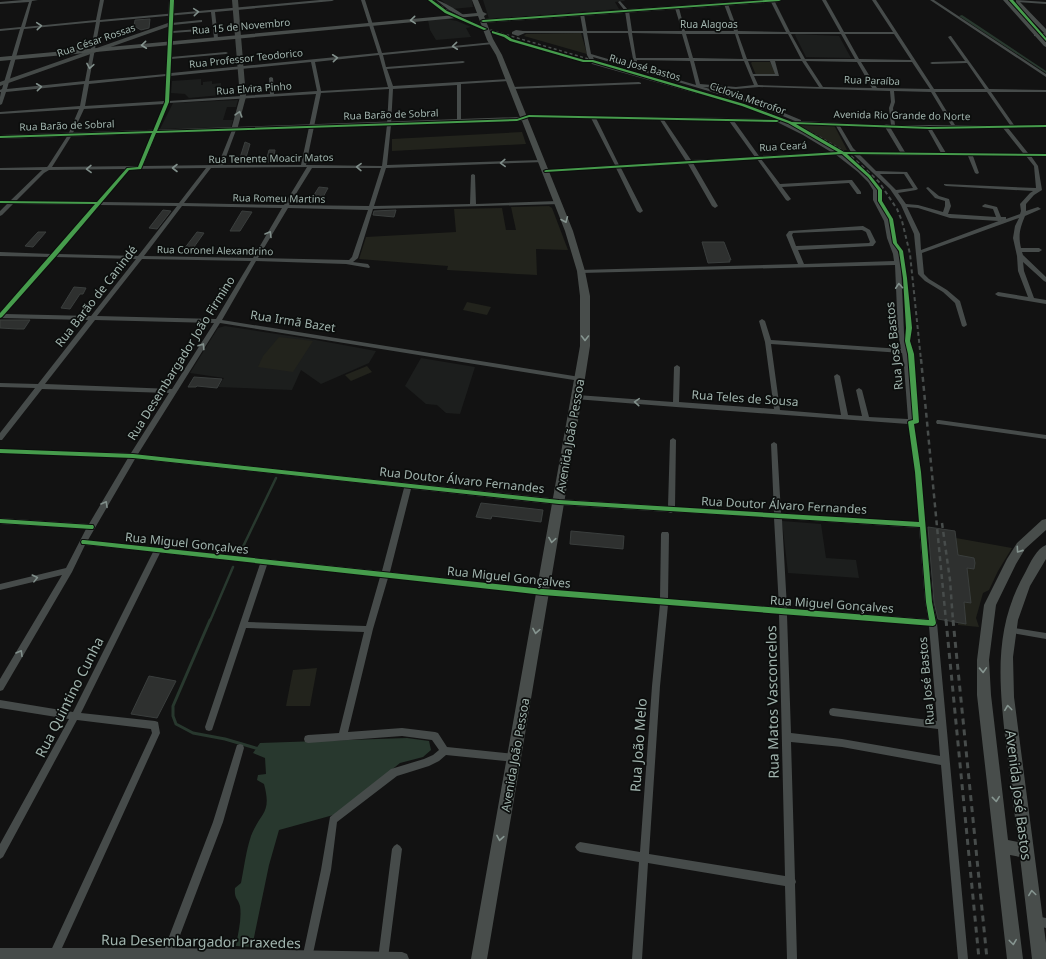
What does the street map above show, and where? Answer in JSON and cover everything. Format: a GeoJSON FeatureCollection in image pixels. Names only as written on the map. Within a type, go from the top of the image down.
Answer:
{"type":"FeatureCollection","features":[{"type":"Feature","properties":{"kind":"main road"},"geometry":{"type":"LineString","coordinates":[[171,24],[172,0]]}},
{"type":"Feature","properties":{"kind":"main road"},"geometry":{"type":"LineString","coordinates":[[234,130],[243,97],[236,0]]}},
{"type":"Feature","properties":{"kind":"main road","name":"Avenida João Pessoa"},"geometry":{"type":"LineString","coordinates":[[475,0],[494,40],[493,43],[542,161],[569,231],[585,296],[585,346],[577,397],[479,959]]}},
{"type":"Feature","properties":{"kind":"main road","name":"Avenida João Pessoa"},"geometry":{"type":"LineString","coordinates":[[479,0],[484,18]]}},
{"type":"Feature","properties":{"kind":"main road"},"geometry":{"type":"LineString","coordinates":[[484,18],[582,14],[779,0]]}},
{"type":"Feature","properties":{"kind":"main road"},"geometry":{"type":"LineString","coordinates":[[1006,0],[1046,45]]}},
{"type":"Feature","properties":{"kind":"main road"},"geometry":{"type":"LineString","coordinates":[[1016,0],[1046,34]]}},
{"type":"Feature","properties":{"kind":"main road","name":"Rua 15 de Novembro"},"geometry":{"type":"LineString","coordinates":[[0,59],[463,16],[484,18]]}},
{"type":"Feature","properties":{"kind":"main road","name":"Rua César Rossas"},"geometry":{"type":"LineString","coordinates":[[0,84],[93,50],[171,24]]}},
{"type":"Feature","properties":{"kind":"main road","name":"Rua Barão de Sobral"},"geometry":{"type":"LineString","coordinates":[[0,137],[389,125],[517,120],[524,118]]}},
{"type":"Feature","properties":{"kind":"main road","name":"Avenida José Bastos"},"geometry":{"type":"LineString","coordinates":[[1015,959],[984,695],[983,660],[990,605],[1011,562],[1021,546],[1046,522]]}},
{"type":"Feature","properties":{"kind":"main road","name":"Avenida José Bastos"},"geometry":{"type":"LineString","coordinates":[[1040,959],[1041,922],[1026,851],[1007,697],[1005,666],[1009,630],[1021,591],[1038,560],[1046,550]]}},
{"type":"Feature","properties":{"kind":"main road"},"geometry":{"type":"LineString","coordinates":[[1001,846],[1026,851]]}},
{"type":"Feature","properties":{"kind":"street"},"geometry":{"type":"LineString","coordinates":[[0,104],[2,91],[8,81],[31,0]]}},
{"type":"Feature","properties":{"kind":"street"},"geometry":{"type":"LineString","coordinates":[[0,3],[36,0]]}},
{"type":"Feature","properties":{"kind":"street"},"geometry":{"type":"LineString","coordinates":[[0,214],[51,166],[70,135],[82,108],[102,0]]}},
{"type":"Feature","properties":{"kind":"street"},"geometry":{"type":"LineString","coordinates":[[0,30],[236,9],[300,1],[332,0]]}},
{"type":"Feature","properties":{"kind":"street"},"geometry":{"type":"LineString","coordinates":[[348,263],[354,258],[384,167],[389,125],[391,88],[363,0]]}},
{"type":"Feature","properties":{"kind":"street"},"geometry":{"type":"LineString","coordinates":[[438,0],[463,16]]}},
{"type":"Feature","properties":{"kind":"street"},"geometry":{"type":"LineString","coordinates":[[772,0],[804,60],[822,88]]}},
{"type":"Feature","properties":{"kind":"street"},"geometry":{"type":"LineString","coordinates":[[824,0],[875,89]]}},
{"type":"Feature","properties":{"kind":"street"},"geometry":{"type":"LineString","coordinates":[[874,0],[933,91],[954,127]]}},
{"type":"Feature","properties":{"kind":"street"},"geometry":{"type":"LineString","coordinates":[[932,0],[1046,76]]}},
{"type":"Feature","properties":{"kind":"street"},"geometry":{"type":"LineString","coordinates":[[1016,0],[1046,2]]}},
{"type":"Feature","properties":{"kind":"street"},"geometry":{"type":"LineString","coordinates":[[620,2],[627,11],[636,69]]}},
{"type":"Feature","properties":{"kind":"street"},"geometry":{"type":"LineString","coordinates":[[726,4],[747,60],[751,75],[757,86]]}},
{"type":"Feature","properties":{"kind":"street"},"geometry":{"type":"LineString","coordinates":[[676,8],[699,86]]}},
{"type":"Feature","properties":{"kind":"street"},"geometry":{"type":"LineString","coordinates":[[213,10],[216,38]]}},
{"type":"Feature","properties":{"kind":"street"},"geometry":{"type":"LineString","coordinates":[[582,14],[589,55]]}},
{"type":"Feature","properties":{"kind":"street","name":"Rua César Rossas"},"geometry":{"type":"LineString","coordinates":[[171,24],[200,21]]}},
{"type":"Feature","properties":{"kind":"street"},"geometry":{"type":"LineString","coordinates":[[140,168],[167,102],[171,24]]}},
{"type":"Feature","properties":{"kind":"street"},"geometry":{"type":"LineString","coordinates":[[170,32],[199,30]]}},
{"type":"Feature","properties":{"kind":"street","name":"Rua Alagoas"},"geometry":{"type":"LineString","coordinates":[[523,32],[896,33]]}},
{"type":"Feature","properties":{"kind":"street"},"geometry":{"type":"LineString","coordinates":[[1036,35],[1046,34]]}},
{"type":"Feature","properties":{"kind":"street"},"geometry":{"type":"LineString","coordinates":[[950,37],[1013,126]]}},
{"type":"Feature","properties":{"kind":"street","name":"Rua Professor Teodorico"},"geometry":{"type":"LineString","coordinates":[[2,91],[493,43]]}},
{"type":"Feature","properties":{"kind":"street"},"geometry":{"type":"LineString","coordinates":[[169,58],[226,53]]}},
{"type":"Feature","properties":{"kind":"street","name":"Rua José Bastos"},"geometry":{"type":"LineString","coordinates":[[589,55],[758,104],[805,124]]}},
{"type":"Feature","properties":{"kind":"street","name":"Rua José Bastos"},"geometry":{"type":"LineString","coordinates":[[589,55],[593,63],[700,93]]}},
{"type":"Feature","properties":{"kind":"street"},"geometry":{"type":"LineString","coordinates":[[635,59],[913,61]]}},
{"type":"Feature","properties":{"kind":"street","name":"Rua Desembargador João Firmino"},"geometry":{"type":"LineString","coordinates":[[0,687],[69,570],[91,527],[133,456],[218,321],[285,207],[306,166],[318,92],[313,60]]}},
{"type":"Feature","properties":{"kind":"street"},"geometry":{"type":"LineString","coordinates":[[751,75],[778,75],[772,60]]}},
{"type":"Feature","properties":{"kind":"street"},"geometry":{"type":"LineString","coordinates":[[385,68],[463,62]]}},
{"type":"Feature","properties":{"kind":"street"},"geometry":{"type":"LineString","coordinates":[[932,63],[968,62]]}},
{"type":"Feature","properties":{"kind":"street"},"geometry":{"type":"LineString","coordinates":[[639,76],[640,90]]}},
{"type":"Feature","properties":{"kind":"street"},"geometry":{"type":"LineString","coordinates":[[271,78],[272,96]]}},
{"type":"Feature","properties":{"kind":"street","name":"Rua Elvira Pinho"},"geometry":{"type":"LineString","coordinates":[[0,113],[509,80]]}},
{"type":"Feature","properties":{"kind":"street"},"geometry":{"type":"LineString","coordinates":[[512,88],[639,83]]}},
{"type":"Feature","properties":{"kind":"street"},"geometry":{"type":"LineString","coordinates":[[459,84],[459,122]]}},
{"type":"Feature","properties":{"kind":"street","name":"Rua Paraíba"},"geometry":{"type":"LineString","coordinates":[[699,86],[736,88],[757,86],[933,91],[1046,92]]}},
{"type":"Feature","properties":{"kind":"street"},"geometry":{"type":"LineString","coordinates":[[892,90],[893,102],[891,108],[893,126]]}},
{"type":"Feature","properties":{"kind":"street","name":"Rua Barão de Sobral"},"geometry":{"type":"LineString","coordinates":[[524,118],[529,116],[730,119],[781,122]]}},
{"type":"Feature","properties":{"kind":"street"},"geometry":{"type":"LineString","coordinates":[[593,117],[640,210]]}},
{"type":"Feature","properties":{"kind":"street"},"geometry":{"type":"LineString","coordinates":[[661,118],[715,206]]}},
{"type":"Feature","properties":{"kind":"street"},"geometry":{"type":"LineString","coordinates":[[730,119],[788,199]]}},
{"type":"Feature","properties":{"kind":"street","name":"Rua José Bastos"},"geometry":{"type":"LineString","coordinates":[[781,122],[807,134],[845,160],[874,187],[876,190],[874,199],[887,221],[890,243],[895,250],[898,263],[901,333],[905,350],[911,422],[918,472],[922,525],[933,623],[963,959]]}},
{"type":"Feature","properties":{"kind":"street","name":"Avenida Rio Grande do Norte"},"geometry":{"type":"LineString","coordinates":[[781,122],[805,124],[886,125],[929,128],[1046,126]]}},
{"type":"Feature","properties":{"kind":"street"},"geometry":{"type":"LineString","coordinates":[[837,124],[854,153],[876,172],[895,192],[904,205],[917,234],[921,274],[958,302],[964,325]]}},
{"type":"Feature","properties":{"kind":"street"},"geometry":{"type":"LineString","coordinates":[[886,125],[903,153]]}},
{"type":"Feature","properties":{"kind":"street"},"geometry":{"type":"LineString","coordinates":[[1004,126],[1036,166],[1038,190]]}},
{"type":"Feature","properties":{"kind":"street"},"geometry":{"type":"LineString","coordinates":[[929,128],[944,154]]}},
{"type":"Feature","properties":{"kind":"street"},"geometry":{"type":"LineString","coordinates":[[220,167],[234,130]]}},
{"type":"Feature","properties":{"kind":"street","name":"Rua Ceará"},"geometry":{"type":"LineString","coordinates":[[546,171],[834,153],[1046,154]]}},
{"type":"Feature","properties":{"kind":"street"},"geometry":{"type":"LineString","coordinates":[[970,154],[977,173]]}},
{"type":"Feature","properties":{"kind":"street","name":"Rua Tenente Moacir Matos"},"geometry":{"type":"LineString","coordinates":[[0,169],[306,166],[384,167],[542,161]]}},
{"type":"Feature","properties":{"kind":"street"},"geometry":{"type":"LineString","coordinates":[[0,316],[128,168]]}},
{"type":"Feature","properties":{"kind":"street","name":"Rua Barão de Canindé"},"geometry":{"type":"LineString","coordinates":[[0,438],[142,257],[209,168]]}},
{"type":"Feature","properties":{"kind":"street"},"geometry":{"type":"LineString","coordinates":[[876,172],[905,173],[916,189],[895,192]]}},
{"type":"Feature","properties":{"kind":"street"},"geometry":{"type":"LineString","coordinates":[[473,175],[473,205]]}},
{"type":"Feature","properties":{"kind":"street"},"geometry":{"type":"LineString","coordinates":[[779,186],[850,181],[858,193]]}},
{"type":"Feature","properties":{"kind":"street"},"geometry":{"type":"LineString","coordinates":[[946,185],[1038,190]]}},
{"type":"Feature","properties":{"kind":"street"},"geometry":{"type":"LineString","coordinates":[[928,188],[937,197],[946,200],[948,206],[945,215]]}},
{"type":"Feature","properties":{"kind":"street"},"geometry":{"type":"LineString","coordinates":[[1032,300],[1022,271],[1020,253],[1016,238],[1023,204],[1038,190]]}},
{"type":"Feature","properties":{"kind":"street","name":"Rua Romeu Martins"},"geometry":{"type":"LineString","coordinates":[[0,202],[370,208],[558,203]]}},
{"type":"Feature","properties":{"kind":"street"},"geometry":{"type":"LineString","coordinates":[[904,205],[918,207],[945,215],[971,218],[999,219],[1020,216]]}},
{"type":"Feature","properties":{"kind":"street"},"geometry":{"type":"LineString","coordinates":[[985,206],[995,208],[999,219]]}},
{"type":"Feature","properties":{"kind":"street"},"geometry":{"type":"LineString","coordinates":[[920,252],[1038,209]]}},
{"type":"Feature","properties":{"kind":"street"},"geometry":{"type":"LineString","coordinates":[[795,248],[871,245],[873,242],[868,231],[863,228],[794,231],[789,233],[789,235],[802,266]]}},
{"type":"Feature","properties":{"kind":"street"},"geometry":{"type":"LineString","coordinates":[[1020,253],[1039,250]]}},
{"type":"Feature","properties":{"kind":"street"},"geometry":{"type":"LineString","coordinates":[[1020,253],[1046,280]]}},
{"type":"Feature","properties":{"kind":"street","name":"Rua Coronel Alexandrino"},"geometry":{"type":"LineString","coordinates":[[0,254],[254,259],[348,263],[366,265],[367,267]]}},
{"type":"Feature","properties":{"kind":"street"},"geometry":{"type":"LineString","coordinates":[[580,271],[829,266],[898,263]]}},
{"type":"Feature","properties":{"kind":"street"},"geometry":{"type":"LineString","coordinates":[[998,294],[1046,302]]}},
{"type":"Feature","properties":{"kind":"street","name":"Rua Irmã Bazet"},"geometry":{"type":"LineString","coordinates":[[0,316],[218,321],[580,378]]}},
{"type":"Feature","properties":{"kind":"street"},"geometry":{"type":"LineString","coordinates":[[762,321],[768,342],[777,412]]}},
{"type":"Feature","properties":{"kind":"street"},"geometry":{"type":"LineString","coordinates":[[768,342],[905,350]]}},
{"type":"Feature","properties":{"kind":"street"},"geometry":{"type":"LineString","coordinates":[[676,405],[677,367]]}},
{"type":"Feature","properties":{"kind":"street"},"geometry":{"type":"LineString","coordinates":[[837,376],[845,417]]}},
{"type":"Feature","properties":{"kind":"street"},"geometry":{"type":"LineString","coordinates":[[0,385],[173,391]]}},
{"type":"Feature","properties":{"kind":"street"},"geometry":{"type":"LineString","coordinates":[[859,390],[866,418]]}},
{"type":"Feature","properties":{"kind":"street","name":"Rua Teles de Sousa"},"geometry":{"type":"LineString","coordinates":[[577,397],[911,422]]}},
{"type":"Feature","properties":{"kind":"street"},"geometry":{"type":"LineString","coordinates":[[939,422],[1046,436]]}},
{"type":"Feature","properties":{"kind":"street"},"geometry":{"type":"LineString","coordinates":[[671,510],[673,440]]}},
{"type":"Feature","properties":{"kind":"street","name":"Rua Matos Vasconcelos"},"geometry":{"type":"LineString","coordinates":[[774,444],[779,516],[791,882],[792,959]]}},
{"type":"Feature","properties":{"kind":"street","name":"Rua Doutor Álvaro Fernandes"},"geometry":{"type":"LineString","coordinates":[[0,451],[133,456],[558,502],[922,525]]}},
{"type":"Feature","properties":{"kind":"street"},"geometry":{"type":"LineString","coordinates":[[343,736],[369,629],[385,575],[408,486]]}},
{"type":"Feature","properties":{"kind":"street"},"geometry":{"type":"LineString","coordinates":[[0,521],[91,527]]}},
{"type":"Feature","properties":{"kind":"street","name":"Rua João Melo"},"geometry":{"type":"LineString","coordinates":[[637,959],[656,686],[664,602],[665,534]]}},
{"type":"Feature","properties":{"kind":"street","name":"Rua Miguel Gonçalves"},"geometry":{"type":"LineString","coordinates":[[84,542],[264,563],[543,592],[933,623]]}},
{"type":"Feature","properties":{"kind":"street","name":"Rua Quintino Cunha"},"geometry":{"type":"LineString","coordinates":[[0,854],[75,716],[158,550]]}},
{"type":"Feature","properties":{"kind":"street"},"geometry":{"type":"LineString","coordinates":[[209,727],[264,563]]}},
{"type":"Feature","properties":{"kind":"street"},"geometry":{"type":"LineString","coordinates":[[0,587],[69,570]]}},
{"type":"Feature","properties":{"kind":"street"},"geometry":{"type":"LineString","coordinates":[[243,625],[369,629]]}},
{"type":"Feature","properties":{"kind":"street"},"geometry":{"type":"LineString","coordinates":[[1009,630],[1046,636]]}},
{"type":"Feature","properties":{"kind":"street"},"geometry":{"type":"LineString","coordinates":[[0,704],[75,716],[155,725],[156,733],[53,958]]}},
{"type":"Feature","properties":{"kind":"street"},"geometry":{"type":"LineString","coordinates":[[832,712],[942,726]]}},
{"type":"Feature","properties":{"kind":"street"},"geometry":{"type":"LineString","coordinates":[[308,739],[402,732],[435,736],[444,751]]}},
{"type":"Feature","properties":{"kind":"street"},"geometry":{"type":"LineString","coordinates":[[786,737],[842,743],[945,761]]}},
{"type":"Feature","properties":{"kind":"street"},"geometry":{"type":"LineString","coordinates":[[167,955],[218,822],[240,748]]}},
{"type":"Feature","properties":{"kind":"street"},"geometry":{"type":"LineString","coordinates":[[307,958],[326,870],[333,820],[394,772],[426,763],[436,758],[444,751],[514,758]]}},
{"type":"Feature","properties":{"kind":"street"},"geometry":{"type":"LineString","coordinates":[[580,847],[791,882]]}},
{"type":"Feature","properties":{"kind":"street"},"geometry":{"type":"LineString","coordinates":[[383,958],[397,849]]}},
{"type":"Feature","properties":{"kind":"street","name":"Rua Desembargador Praxedes"},"geometry":{"type":"LineString","coordinates":[[0,955],[53,958],[167,955],[402,959]]}},
{"type":"Feature","properties":{"kind":"shaded area"},"geometry":{"type":"Polygon","coordinates":[[[441,0],[472,0],[473,7],[452,9],[441,0]]]}},
{"type":"Feature","properties":{"kind":"shaded area"},"geometry":{"type":"Polygon","coordinates":[[[483,0],[625,1],[615,2],[619,9],[489,19],[483,0]]]}},
{"type":"Feature","properties":{"kind":"shaded area"},"geometry":{"type":"Polygon","coordinates":[[[962,15],[1046,71],[1046,73],[959,16],[962,15]]]}},
{"type":"Feature","properties":{"kind":"shaded area"},"geometry":{"type":"Polygon","coordinates":[[[446,19],[457,21],[471,27],[466,28],[471,37],[436,40],[430,30],[428,20],[446,19]]]}},
{"type":"Feature","properties":{"kind":"shaded area"},"geometry":{"type":"Polygon","coordinates":[[[581,33],[587,54],[524,36],[526,34],[581,33]]]}},
{"type":"Feature","properties":{"kind":"shaded area"},"geometry":{"type":"Polygon","coordinates":[[[795,35],[839,36],[851,58],[806,57],[795,35]]]}},
{"type":"Feature","properties":{"kind":"shaded area"},"geometry":{"type":"Polygon","coordinates":[[[770,62],[776,74],[756,75],[751,63],[770,62]]]}},
{"type":"Feature","properties":{"kind":"shaded area"},"geometry":{"type":"Polygon","coordinates":[[[201,79],[201,85],[203,85],[203,82],[212,81],[212,84],[221,83],[221,86],[213,88],[221,88],[221,95],[189,98],[185,94],[171,93],[172,81],[201,79]]]}},
{"type":"Feature","properties":{"kind":"shaded area"},"geometry":{"type":"Polygon","coordinates":[[[238,100],[236,107],[227,107],[223,120],[233,120],[231,127],[160,129],[173,103],[238,100]]]}},
{"type":"Feature","properties":{"kind":"shaded area"},"geometry":{"type":"Polygon","coordinates":[[[790,124],[834,125],[847,150],[833,150],[790,124]]]}},
{"type":"Feature","properties":{"kind":"shaded area"},"geometry":{"type":"Polygon","coordinates":[[[522,132],[526,144],[392,151],[392,139],[522,132]]]}},
{"type":"Feature","properties":{"kind":"shaded area"},"geometry":{"type":"Polygon","coordinates":[[[549,206],[552,208],[568,250],[536,249],[537,275],[447,270],[448,266],[359,259],[366,237],[456,232],[454,209],[502,208],[506,230],[516,230],[511,207],[549,206]]]}},
{"type":"Feature","properties":{"kind":"shaded area"},"geometry":{"type":"Polygon","coordinates":[[[467,302],[491,307],[487,315],[463,310],[467,302]]]}},
{"type":"Feature","properties":{"kind":"shaded area"},"geometry":{"type":"Polygon","coordinates":[[[225,326],[376,351],[369,363],[321,384],[301,370],[292,390],[218,387],[224,378],[190,373],[218,328],[225,326]]]}},
{"type":"Feature","properties":{"kind":"shaded area"},"geometry":{"type":"Polygon","coordinates":[[[279,337],[313,341],[293,372],[258,367],[263,356],[279,337]]]}},
{"type":"Feature","properties":{"kind":"shaded area"},"geometry":{"type":"Polygon","coordinates":[[[421,358],[475,367],[460,414],[446,413],[437,405],[426,404],[405,386],[421,358]]]}},
{"type":"Feature","properties":{"kind":"shaded area"},"geometry":{"type":"Polygon","coordinates":[[[367,366],[372,372],[351,381],[345,375],[367,366]]]}},
{"type":"Feature","properties":{"kind":"shaded area"},"geometry":{"type":"Polygon","coordinates":[[[782,521],[821,524],[826,558],[856,560],[859,578],[788,573],[782,521]]]}},
{"type":"Feature","properties":{"kind":"shaded area"},"geometry":{"type":"Polygon","coordinates":[[[956,538],[1012,548],[998,571],[989,590],[983,593],[976,618],[979,627],[958,625],[956,538]]]}},
{"type":"Feature","properties":{"kind":"shaded area"},"geometry":{"type":"Polygon","coordinates":[[[317,668],[310,706],[286,706],[293,670],[317,668]]]}},
{"type":"Feature","properties":{"kind":"shaded area"},"geometry":{"type":"Polygon","coordinates":[[[407,738],[429,741],[431,750],[423,757],[400,763],[337,814],[279,830],[269,865],[252,947],[236,946],[240,926],[240,906],[236,898],[235,888],[241,883],[251,836],[264,812],[267,801],[264,784],[257,780],[258,775],[266,774],[265,758],[253,753],[260,743],[407,738]]]}},
{"type":"Feature","properties":{"kind":"building"},"geometry":{"type":"Polygon","coordinates":[[[150,19],[149,28],[141,30],[134,26],[135,20],[150,19]]]}},
{"type":"Feature","properties":{"kind":"building"},"geometry":{"type":"Polygon","coordinates":[[[89,41],[88,47],[76,49],[77,42],[89,41]]]}},
{"type":"Feature","properties":{"kind":"building"},"geometry":{"type":"Polygon","coordinates":[[[245,142],[250,144],[245,161],[239,161],[245,142]]]}},
{"type":"Feature","properties":{"kind":"building"},"geometry":{"type":"Polygon","coordinates":[[[269,150],[275,150],[273,162],[266,162],[269,150]]]}},
{"type":"Feature","properties":{"kind":"building"},"geometry":{"type":"Polygon","coordinates":[[[319,187],[328,188],[322,199],[312,198],[319,187]]]}},
{"type":"Feature","properties":{"kind":"building"},"geometry":{"type":"Polygon","coordinates":[[[163,210],[171,211],[157,229],[149,228],[163,210]]]}},
{"type":"Feature","properties":{"kind":"building"},"geometry":{"type":"Polygon","coordinates":[[[396,210],[394,217],[373,215],[374,211],[396,210]]]}},
{"type":"Feature","properties":{"kind":"building"},"geometry":{"type":"Polygon","coordinates":[[[242,211],[252,212],[240,231],[230,231],[242,211]]]}},
{"type":"Feature","properties":{"kind":"building"},"geometry":{"type":"Polygon","coordinates":[[[38,232],[46,232],[33,247],[25,246],[38,232]]]}},
{"type":"Feature","properties":{"kind":"building"},"geometry":{"type":"Polygon","coordinates":[[[197,232],[204,233],[189,254],[181,253],[197,232]]]}},
{"type":"Feature","properties":{"kind":"building"},"geometry":{"type":"Polygon","coordinates":[[[702,242],[724,242],[731,260],[729,260],[730,262],[708,263],[702,242]]]}},
{"type":"Feature","properties":{"kind":"building"},"geometry":{"type":"Polygon","coordinates":[[[74,287],[86,288],[83,294],[80,294],[70,309],[61,308],[74,287]]]}},
{"type":"Feature","properties":{"kind":"building"},"geometry":{"type":"Polygon","coordinates":[[[0,320],[30,320],[24,329],[17,329],[0,328],[0,320]]]}},
{"type":"Feature","properties":{"kind":"building"},"geometry":{"type":"Polygon","coordinates":[[[194,377],[222,379],[217,388],[197,386],[188,387],[194,377]]]}},
{"type":"Feature","properties":{"kind":"building"},"geometry":{"type":"Polygon","coordinates":[[[481,503],[543,510],[541,522],[492,516],[491,519],[476,517],[481,503]]]}},
{"type":"Feature","properties":{"kind":"building"},"geometry":{"type":"Polygon","coordinates":[[[928,527],[955,531],[958,555],[974,558],[974,569],[967,568],[971,603],[964,602],[966,624],[938,619],[934,602],[928,527]]]}},
{"type":"Feature","properties":{"kind":"building"},"geometry":{"type":"Polygon","coordinates":[[[571,531],[624,536],[623,549],[570,544],[571,531]]]}},
{"type":"Feature","properties":{"kind":"building"},"geometry":{"type":"Polygon","coordinates":[[[149,676],[176,681],[157,718],[131,714],[149,676]]]}},
{"type":"Feature","properties":{"kind":"waterway"},"geometry":{"type":"LineString","coordinates":[[240,553],[276,478]]}},
{"type":"Feature","properties":{"kind":"waterway"},"geometry":{"type":"LineString","coordinates":[[210,621],[233,567]]}},
{"type":"Feature","properties":{"kind":"waterway"},"geometry":{"type":"LineString","coordinates":[[210,620],[173,706],[173,716],[176,724],[193,733],[225,739],[259,749]]}},
{"type":"Feature","properties":{"kind":"railway"},"geometry":{"type":"LineString","coordinates":[[432,0],[451,13],[487,29],[761,110],[808,131],[852,157]]}},
{"type":"Feature","properties":{"kind":"railway"},"geometry":{"type":"LineString","coordinates":[[851,156],[879,182],[897,209],[902,221],[910,254],[921,360]]}},
{"type":"Feature","properties":{"kind":"railway"},"geometry":{"type":"LineString","coordinates":[[921,359],[946,621]]}},
{"type":"Feature","properties":{"kind":"railway"},"geometry":{"type":"LineString","coordinates":[[942,523],[950,580],[953,621]]}},
{"type":"Feature","properties":{"kind":"railway"},"geometry":{"type":"LineString","coordinates":[[946,620],[979,959]]}},
{"type":"Feature","properties":{"kind":"railway"},"geometry":{"type":"LineString","coordinates":[[953,620],[987,959]]}},
{"type":"Feature","properties":{"kind":"cycle path"},"geometry":{"type":"LineString","coordinates":[[0,316],[128,169],[140,168],[167,102],[172,0]]}},
{"type":"Feature","properties":{"kind":"cycle path"},"geometry":{"type":"LineString","coordinates":[[430,0],[446,12],[485,29]]}},
{"type":"Feature","properties":{"kind":"cycle path"},"geometry":{"type":"LineString","coordinates":[[483,21],[779,0]]}},
{"type":"Feature","properties":{"kind":"cycle path"},"geometry":{"type":"LineString","coordinates":[[1011,0],[1046,40]]}},
{"type":"Feature","properties":{"kind":"cycle path","name":"Ciclovia Metrofor"},"geometry":{"type":"LineString","coordinates":[[84,542],[543,592],[933,623],[929,602],[918,472],[911,422],[916,422],[911,354],[907,341],[909,328],[905,278],[901,251],[895,243],[891,219],[880,201],[880,190],[869,176],[843,153],[789,122],[743,105],[592,61],[584,61],[511,40],[505,36],[493,32]]}},
{"type":"Feature","properties":{"kind":"cycle path","name":"Ciclovia Metrofor"},"geometry":{"type":"LineString","coordinates":[[0,137],[517,120],[529,116],[777,121]]}},
{"type":"Feature","properties":{"kind":"cycle path"},"geometry":{"type":"LineString","coordinates":[[793,123],[929,128],[1046,126]]}},
{"type":"Feature","properties":{"kind":"cycle path"},"geometry":{"type":"LineString","coordinates":[[546,171],[834,153],[1046,155]]}},
{"type":"Feature","properties":{"kind":"cycle path"},"geometry":{"type":"LineString","coordinates":[[0,202],[97,203]]}},
{"type":"Feature","properties":{"kind":"cycle path"},"geometry":{"type":"LineString","coordinates":[[0,451],[133,456],[559,502],[922,525]]}},
{"type":"Feature","properties":{"kind":"cycle path"},"geometry":{"type":"LineString","coordinates":[[0,521],[91,527]]}}]}
